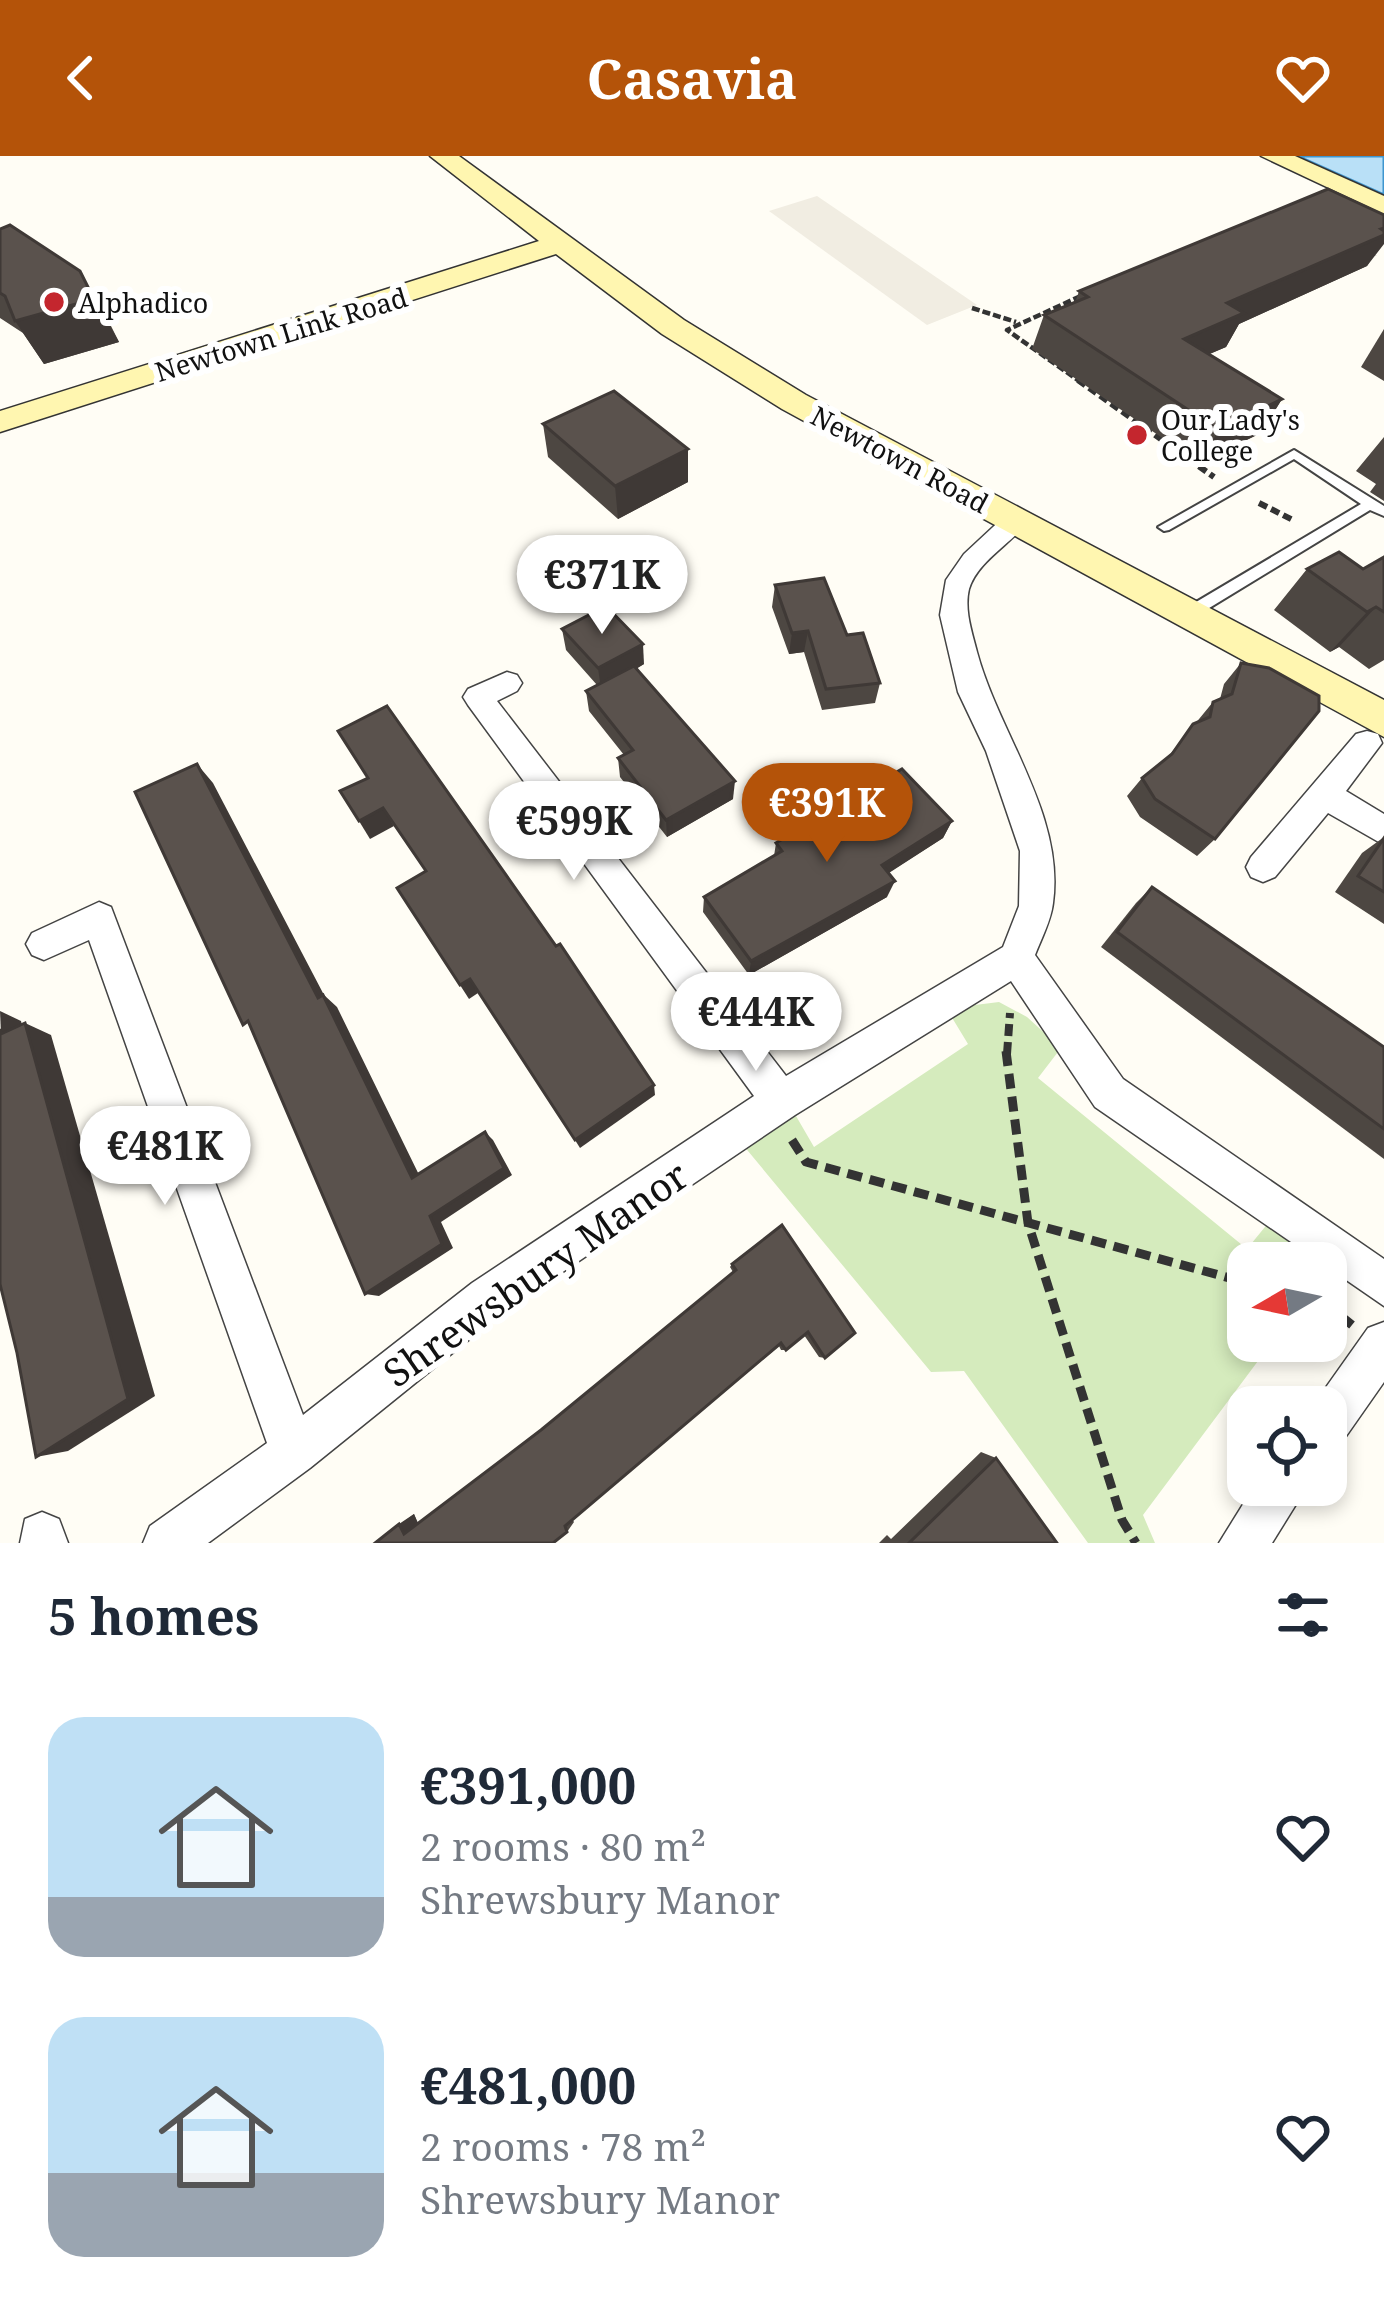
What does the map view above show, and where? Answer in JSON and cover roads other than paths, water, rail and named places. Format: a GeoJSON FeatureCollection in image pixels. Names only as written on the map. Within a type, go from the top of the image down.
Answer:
{"type":"FeatureCollection","features":[{"type":"Feature","properties":{"kind":"street","name":"Newtown Road"},"geometry":{"type":"LineString","coordinates":[[443,156],[673,326],[794,403],[1191,612],[1375,731]]}},
{"type":"Feature","properties":{"kind":"street"},"geometry":{"type":"LineString","coordinates":[[1274,156],[1384,206]]}},
{"type":"Feature","properties":{"kind":"street","name":"Newtown Link Road"},"geometry":{"type":"LineString","coordinates":[[0,422],[561,243]]}},
{"type":"Feature","properties":{"kind":"street"},"geometry":{"type":"LineString","coordinates":[[1016,520],[974,560],[956,587],[954,615],[973,692],[1001,751],[1037,851],[1036,906],[1016,958],[1109,1093],[1384,1285]]}},
{"type":"Feature","properties":{"kind":"street"},"geometry":{"type":"LineString","coordinates":[[507,683],[478,697],[776,1105]]}},
{"type":"Feature","properties":{"kind":"street"},"geometry":{"type":"LineString","coordinates":[[1263,867],[1375,731]]}},
{"type":"Feature","properties":{"kind":"street"},"geometry":{"type":"LineString","coordinates":[[1324,794],[1384,831]]}},
{"type":"Feature","properties":{"kind":"street"},"geometry":{"type":"LineString","coordinates":[[44,944],[99,919],[294,1452]]}},
{"type":"Feature","properties":{"kind":"street","name":"Shrewsbury Manor"},"geometry":{"type":"LineString","coordinates":[[166,1543],[294,1452],[488,1298],[776,1105],[1016,958]]}},
{"type":"Feature","properties":{"kind":"street"},"geometry":{"type":"LineString","coordinates":[[1347,1396],[1384,1344]]}},
{"type":"Feature","properties":{"kind":"street"},"geometry":{"type":"LineString","coordinates":[[1243,1543],[1269,1506]]}},
{"type":"Feature","properties":{"kind":"lane"},"geometry":{"type":"LineString","coordinates":[[1164,526],[1294,454],[1377,508]]}},
{"type":"Feature","properties":{"kind":"lane"},"geometry":{"type":"LineString","coordinates":[[1191,612],[1322,534],[1377,508]]}},
{"type":"Feature","properties":{"kind":"water"},"geometry":{"type":"Polygon","coordinates":[[[1297,156],[1384,156],[1384,195],[1297,156]]]}},
{"type":"Feature","properties":{"kind":"place","name":"Alphadico"},"geometry":{"type":"Point","coordinates":[54,302]}},
{"type":"Feature","properties":{"kind":"place","name":"Our Lady's College"},"geometry":{"type":"Point","coordinates":[1137,435]}}]}
